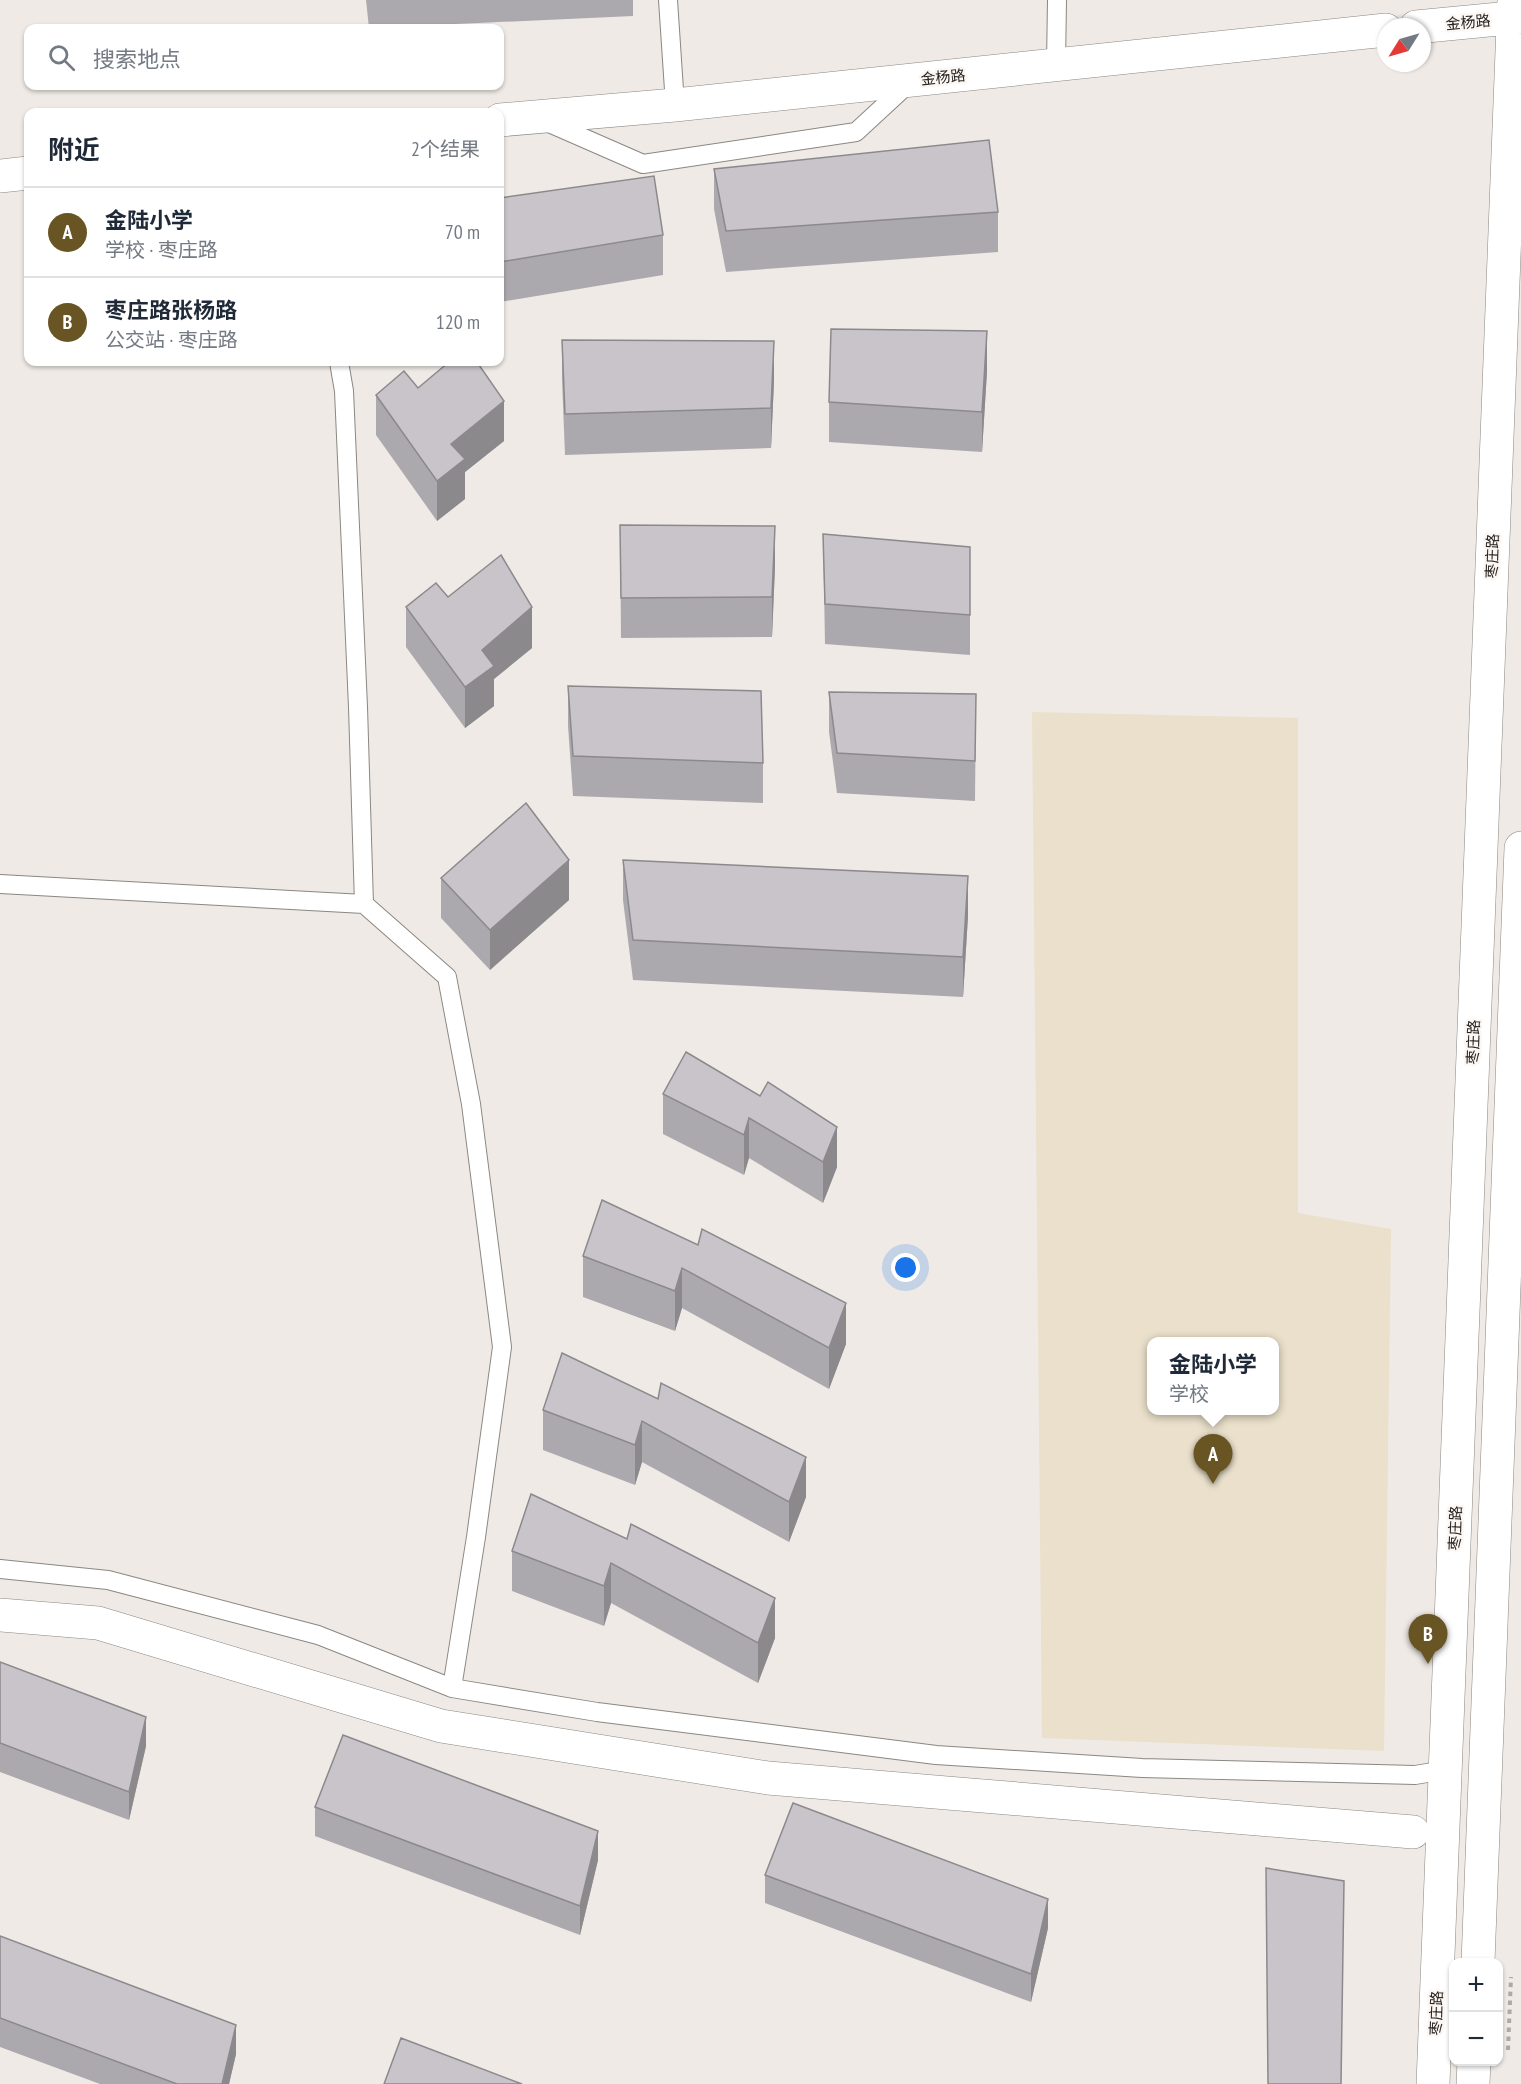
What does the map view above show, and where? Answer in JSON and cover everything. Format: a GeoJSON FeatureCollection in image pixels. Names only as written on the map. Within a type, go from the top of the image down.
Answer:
{"type":"FeatureCollection","features":[{"type":"Feature","properties":{"kind":"street","name":"金杨路"},"geometry":{"type":"LineString","coordinates":[[1431,25],[1516,12]]}},
{"type":"Feature","properties":{"kind":"street","name":"枣庄路"},"geometry":{"type":"LineString","coordinates":[[1433,2084],[1516,12]]}},
{"type":"Feature","properties":{"kind":"street","name":"金杨路"},"geometry":{"type":"LineString","coordinates":[[504,120],[675,105],[1377,31]]}},
{"type":"Feature","properties":{"kind":"street"},"geometry":{"type":"LineString","coordinates":[[0,176],[24,173]]}},
{"type":"Feature","properties":{"kind":"street"},"geometry":{"type":"LineString","coordinates":[[1478,1958],[1521,848]]}},
{"type":"Feature","properties":{"kind":"street"},"geometry":{"type":"LineString","coordinates":[[0,1615],[98,1623],[441,1726],[768,1778],[1413,1832]]}},
{"type":"Feature","properties":{"kind":"street"},"geometry":{"type":"LineString","coordinates":[[1473,2084],[1474,2066]]}},
{"type":"Feature","properties":{"kind":"lane"},"geometry":{"type":"LineString","coordinates":[[668,0],[675,105]]}},
{"type":"Feature","properties":{"kind":"lane"},"geometry":{"type":"LineString","coordinates":[[1056,65],[1057,0]]}},
{"type":"Feature","properties":{"kind":"lane"},"geometry":{"type":"LineString","coordinates":[[537,117],[643,164],[855,132],[913,80]]}},
{"type":"Feature","properties":{"kind":"lane"},"geometry":{"type":"LineString","coordinates":[[339,366],[344,403],[364,904]]}},
{"type":"Feature","properties":{"kind":"lane"},"geometry":{"type":"LineString","coordinates":[[0,884],[364,904],[447,977],[471,1104],[502,1347],[476,1538],[452,1688]]}},
{"type":"Feature","properties":{"kind":"lane"},"geometry":{"type":"LineString","coordinates":[[0,1569],[108,1580],[130,1585],[318,1635],[452,1688],[597,1712],[936,1755],[1142,1768],[1415,1775],[1445,1770]]}},
{"type":"Feature","properties":{"kind":"shaded area"},"geometry":{"type":"Polygon","coordinates":[[[1032,712],[1298,718],[1298,1213],[1391,1229],[1384,1751],[1042,1738],[1032,712]]]}},
{"type":"Feature","properties":{"kind":"building"},"geometry":{"type":"Polygon","coordinates":[[[989,140],[998,212],[726,231],[714,169],[989,140]]]}},
{"type":"Feature","properties":{"kind":"building"},"geometry":{"type":"Polygon","coordinates":[[[654,176],[663,235],[504,261],[504,197],[654,176]]]}},
{"type":"Feature","properties":{"kind":"building"},"geometry":{"type":"Polygon","coordinates":[[[831,329],[987,331],[982,412],[829,402],[831,329]]]}},
{"type":"Feature","properties":{"kind":"building"},"geometry":{"type":"Polygon","coordinates":[[[562,340],[774,341],[771,408],[565,414],[562,340]]]}},
{"type":"Feature","properties":{"kind":"building"},"geometry":{"type":"Polygon","coordinates":[[[444,366],[480,366],[504,401],[451,444],[465,459],[437,481],[376,395],[404,371],[418,388],[444,366]]]}},
{"type":"Feature","properties":{"kind":"building"},"geometry":{"type":"Polygon","coordinates":[[[620,525],[775,526],[772,597],[621,598],[620,525]]]}},
{"type":"Feature","properties":{"kind":"building"},"geometry":{"type":"Polygon","coordinates":[[[823,534],[970,547],[970,615],[825,604],[823,534]]]}},
{"type":"Feature","properties":{"kind":"building"},"geometry":{"type":"Polygon","coordinates":[[[501,555],[532,607],[482,650],[494,666],[465,687],[406,607],[436,583],[448,597],[501,555]]]}},
{"type":"Feature","properties":{"kind":"building"},"geometry":{"type":"Polygon","coordinates":[[[568,686],[761,691],[763,763],[573,756],[568,686]]]}},
{"type":"Feature","properties":{"kind":"building"},"geometry":{"type":"Polygon","coordinates":[[[829,692],[976,694],[975,761],[837,753],[829,692]]]}},
{"type":"Feature","properties":{"kind":"building"},"geometry":{"type":"Polygon","coordinates":[[[526,803],[569,860],[490,930],[441,878],[526,803]]]}},
{"type":"Feature","properties":{"kind":"building"},"geometry":{"type":"Polygon","coordinates":[[[623,860],[968,876],[963,957],[633,940],[623,860]]]}},
{"type":"Feature","properties":{"kind":"building"},"geometry":{"type":"Polygon","coordinates":[[[686,1052],[760,1096],[768,1082],[837,1127],[823,1162],[749,1118],[744,1135],[663,1094],[686,1052]]]}},
{"type":"Feature","properties":{"kind":"building"},"geometry":{"type":"Polygon","coordinates":[[[602,1200],[698,1245],[702,1229],[846,1303],[829,1348],[682,1268],[675,1291],[583,1256],[602,1200]]]}},
{"type":"Feature","properties":{"kind":"building"},"geometry":{"type":"Polygon","coordinates":[[[562,1353],[658,1399],[661,1383],[806,1457],[789,1502],[642,1421],[635,1445],[543,1410],[562,1353]]]}},
{"type":"Feature","properties":{"kind":"building"},"geometry":{"type":"Polygon","coordinates":[[[531,1494],[627,1539],[631,1524],[775,1598],[758,1643],[611,1563],[604,1586],[512,1551],[531,1494]]]}},
{"type":"Feature","properties":{"kind":"building"},"geometry":{"type":"Polygon","coordinates":[[[0,1662],[146,1717],[129,1792],[0,1743],[0,1662]]]}},
{"type":"Feature","properties":{"kind":"building"},"geometry":{"type":"Polygon","coordinates":[[[343,1735],[598,1831],[580,1906],[315,1807],[343,1735]]]}},
{"type":"Feature","properties":{"kind":"building"},"geometry":{"type":"Polygon","coordinates":[[[793,1803],[1048,1899],[1031,1974],[765,1875],[793,1803]]]}},
{"type":"Feature","properties":{"kind":"building"},"geometry":{"type":"Polygon","coordinates":[[[1266,1868],[1344,1881],[1341,2084],[1268,2084],[1266,1868]]]}},
{"type":"Feature","properties":{"kind":"building"},"geometry":{"type":"Polygon","coordinates":[[[0,1936],[236,2025],[222,2084],[177,2084],[0,2018],[0,1936]]]}},
{"type":"Feature","properties":{"kind":"building"},"geometry":{"type":"Polygon","coordinates":[[[401,2038],[522,2084],[384,2084],[401,2038]]]}},
{"type":"Feature","properties":{"kind":"place","name":"金陆小学"},"geometry":{"type":"Point","coordinates":[1213,1484]}},
{"type":"Feature","properties":{"kind":"place","name":"枣庄路张杨路"},"geometry":{"type":"Point","coordinates":[1428,1664]}}]}
